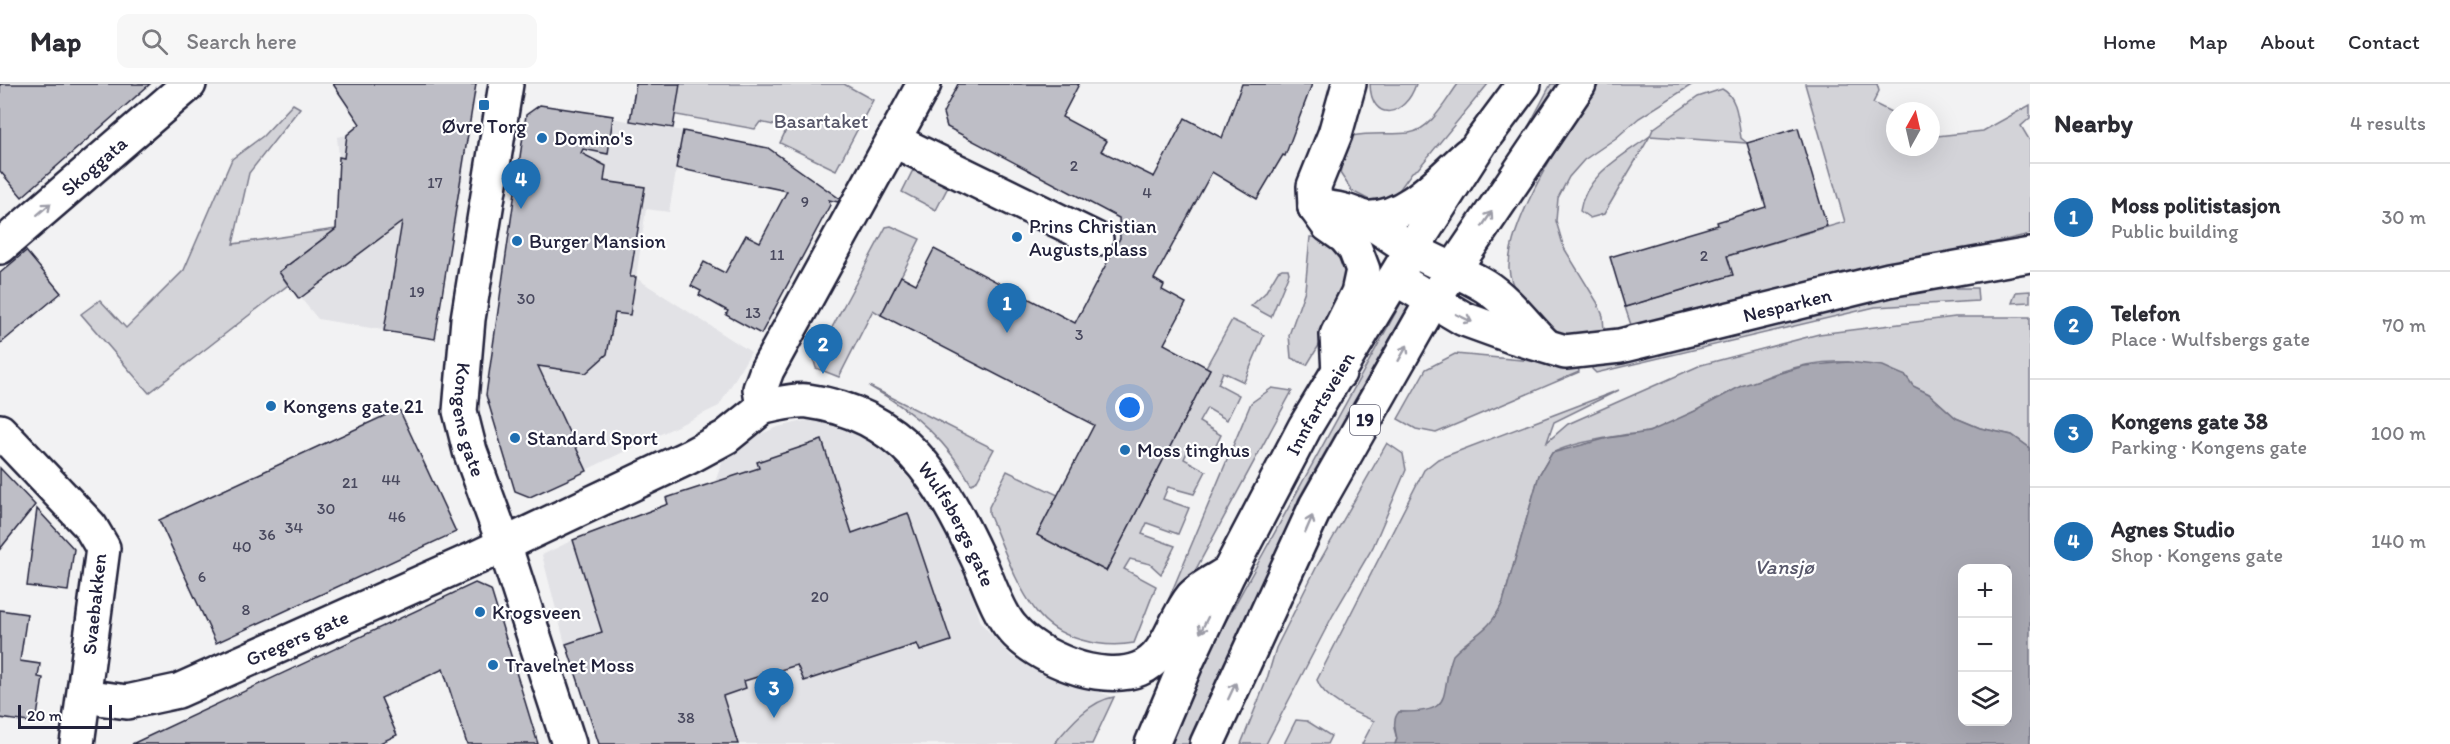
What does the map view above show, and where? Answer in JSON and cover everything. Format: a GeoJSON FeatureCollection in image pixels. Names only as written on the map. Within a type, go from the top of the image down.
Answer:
{"type":"FeatureCollection","features":[{"type":"Feature","properties":{"kind":"main road","name":"Skoggata"},"geometry":{"type":"LineString","coordinates":[[0,247],[189,84]]}},
{"type":"Feature","properties":{"kind":"main road","name":"Kongens gate"},"geometry":{"type":"LineString","coordinates":[[507,84],[468,319],[460,411],[470,451],[504,544],[569,744]]}},
{"type":"Feature","properties":{"kind":"main road"},"geometry":{"type":"LineString","coordinates":[[763,407],[760,389],[767,370],[924,84]]}},
{"type":"Feature","properties":{"kind":"main road"},"geometry":{"type":"LineString","coordinates":[[1339,373],[1337,335],[1358,292],[1363,270],[1355,249],[1345,237],[1328,225],[1314,196],[1349,84]]}},
{"type":"Feature","properties":{"kind":"main road","name":"Innfartsveien"},"geometry":{"type":"LineString","coordinates":[[1152,744],[1187,661],[1229,572],[1305,427],[1412,249],[1480,143],[1524,84]]}},
{"type":"Feature","properties":{"kind":"main road","name":"19"},"geometry":{"type":"LineString","coordinates":[[1207,744],[1316,506],[1433,300],[1579,84]]}},
{"type":"Feature","properties":{"kind":"main road"},"geometry":{"type":"LineString","coordinates":[[893,140],[1096,239]]}},
{"type":"Feature","properties":{"kind":"main road"},"geometry":{"type":"LineString","coordinates":[[1365,218],[1394,214],[1407,207],[1480,143]]}},
{"type":"Feature","properties":{"kind":"main road"},"geometry":{"type":"LineString","coordinates":[[1314,196],[1351,210],[1412,249],[1454,268],[1501,299],[1546,346]]}},
{"type":"Feature","properties":{"kind":"main road","name":"Nesparken"},"geometry":{"type":"LineString","coordinates":[[1395,278],[1464,319],[1565,352],[1620,346],[1889,280],[2030,255]]}},
{"type":"Feature","properties":{"kind":"main road","name":"Wulfsbergs gate"},"geometry":{"type":"LineString","coordinates":[[504,544],[690,457],[726,437],[763,407],[806,400],[854,413],[892,434],[917,455],[936,480],[973,549],[1010,626],[1030,646],[1088,672],[1130,672],[1146,665],[1160,652],[1192,596],[1229,572]]}},
{"type":"Feature","properties":{"kind":"main road","name":"Svaebakken"},"geometry":{"type":"LineString","coordinates":[[0,431],[90,526],[103,548],[77,744]]}},
{"type":"Feature","properties":{"kind":"main road","name":"Gregers gate"},"geometry":{"type":"LineString","coordinates":[[84,696],[127,702],[177,691],[504,544]]}},
{"type":"Feature","properties":{"kind":"shaded area"},"geometry":{"type":"Polygon","coordinates":[[[333,84],[476,84],[456,223],[453,223],[435,339],[318,319],[279,272],[336,229],[339,157],[337,137],[347,135],[361,123],[333,84]]]}},
{"type":"Feature","properties":{"kind":"shaded area"},"geometry":{"type":"Polygon","coordinates":[[[540,105],[683,131],[669,212],[646,209],[636,278],[751,352],[719,406],[530,497],[515,491],[486,396],[526,115],[540,105]]]}},
{"type":"Feature","properties":{"kind":"shaded area"},"geometry":{"type":"Polygon","coordinates":[[[808,420],[840,424],[866,438],[890,458],[926,497],[945,525],[961,557],[981,623],[1012,657],[1061,680],[1114,697],[1092,744],[599,744],[565,644],[542,555],[573,540],[667,504],[666,498],[715,482],[724,457],[748,439],[778,427],[808,420]]]}},
{"type":"Feature","properties":{"kind":"green space","name":"Basartaket"},"geometry":{"type":"Polygon","coordinates":[[[636,84],[844,84],[873,100],[836,170],[780,143],[787,128],[760,122],[755,129],[632,107],[636,84]]]}},
{"type":"Feature","properties":{"kind":"green space"},"geometry":{"type":"Polygon","coordinates":[[[1370,84],[1416,84],[1404,104],[1389,111],[1382,110],[1376,105],[1370,84]]]}},
{"type":"Feature","properties":{"kind":"green space"},"geometry":{"type":"Polygon","coordinates":[[[1458,84],[1488,84],[1418,169],[1412,172],[1395,196],[1377,204],[1352,191],[1340,173],[1347,142],[1352,136],[1417,131],[1431,120],[1458,84]]]}},
{"type":"Feature","properties":{"kind":"green space"},"geometry":{"type":"Polygon","coordinates":[[[1551,84],[1565,84],[1508,165],[1551,84]]]}},
{"type":"Feature","properties":{"kind":"green space"},"geometry":{"type":"Polygon","coordinates":[[[1599,84],[1693,84],[1639,118],[1616,138],[1584,160],[1569,177],[1558,198],[1556,221],[1564,248],[1603,316],[1604,331],[1598,339],[1564,334],[1542,322],[1530,312],[1518,295],[1509,268],[1511,248],[1529,199],[1558,147],[1599,84]]]}},
{"type":"Feature","properties":{"kind":"green space"},"geometry":{"type":"Polygon","coordinates":[[[1805,84],[1877,84],[1879,91],[1873,103],[1886,110],[1886,156],[1940,156],[1940,136],[1983,131],[2030,105],[2030,118],[2021,126],[2030,141],[2030,234],[1632,328],[1625,307],[1732,275],[1727,256],[1845,222],[1805,84]]]}},
{"type":"Feature","properties":{"kind":"green space"},"geometry":{"type":"Polygon","coordinates":[[[1722,89],[1734,104],[1741,138],[1747,143],[1650,136],[1653,129],[1698,97],[1722,89]]]}},
{"type":"Feature","properties":{"kind":"green space"},"geometry":{"type":"Polygon","coordinates":[[[293,104],[300,108],[249,173],[233,244],[336,229],[279,272],[288,285],[149,393],[81,314],[100,300],[126,328],[184,270],[232,159],[263,136],[293,104]]]}},
{"type":"Feature","properties":{"kind":"green space"},"geometry":{"type":"Polygon","coordinates":[[[1650,136],[1604,214],[1590,218],[1580,211],[1583,198],[1597,177],[1617,159],[1650,136]]]}},
{"type":"Feature","properties":{"kind":"green space"},"geometry":{"type":"Polygon","coordinates":[[[914,168],[949,185],[936,210],[902,192],[914,168]]]}},
{"type":"Feature","properties":{"kind":"green space"},"geometry":{"type":"Polygon","coordinates":[[[891,226],[920,239],[881,315],[873,310],[839,377],[816,368],[814,361],[886,227],[891,226]]]}},
{"type":"Feature","properties":{"kind":"green space"},"geometry":{"type":"Polygon","coordinates":[[[1310,237],[1324,237],[1338,243],[1349,275],[1321,342],[1307,365],[1291,358],[1289,335],[1305,290],[1310,237]]]}},
{"type":"Feature","properties":{"kind":"green space"},"geometry":{"type":"Polygon","coordinates":[[[1288,269],[1289,273],[1271,317],[1251,306],[1265,293],[1278,271],[1288,269]]]}},
{"type":"Feature","properties":{"kind":"green space"},"geometry":{"type":"Polygon","coordinates":[[[1977,288],[1978,301],[1875,307],[1596,373],[1592,369],[1593,363],[1887,294],[1977,288]]]}},
{"type":"Feature","properties":{"kind":"green space"},"geometry":{"type":"Polygon","coordinates":[[[2030,291],[2030,302],[2012,303],[2016,292],[2030,291]]]}},
{"type":"Feature","properties":{"kind":"green space"},"geometry":{"type":"Polygon","coordinates":[[[1405,301],[1409,305],[1299,498],[1267,577],[1190,744],[1172,744],[1209,652],[1401,303],[1405,301]]]}},
{"type":"Feature","properties":{"kind":"green space"},"geometry":{"type":"Polygon","coordinates":[[[1955,317],[2030,317],[2030,448],[2012,435],[1980,428],[1956,418],[1929,394],[1913,386],[1906,376],[1848,362],[1795,367],[1770,375],[1651,431],[1587,442],[1552,453],[1539,475],[1503,602],[1497,614],[1485,631],[1461,650],[1452,661],[1444,697],[1436,707],[1428,711],[1399,712],[1394,728],[1397,739],[1395,744],[1362,744],[1374,721],[1333,700],[1321,687],[1317,680],[1424,470],[1438,459],[1619,390],[1554,422],[1547,442],[1568,424],[1701,365],[1819,334],[1955,317]]]}},
{"type":"Feature","properties":{"kind":"green space"},"geometry":{"type":"Polygon","coordinates":[[[1232,320],[1264,335],[1244,382],[1223,372],[1218,384],[1239,395],[1227,420],[1207,408],[1199,422],[1221,435],[1211,456],[1189,448],[1184,459],[1206,471],[1194,494],[1168,487],[1163,499],[1189,508],[1178,534],[1147,523],[1142,534],[1175,546],[1161,574],[1150,564],[1130,559],[1124,569],[1156,586],[1134,643],[1094,643],[1080,640],[1055,629],[1036,611],[1022,589],[989,514],[989,507],[1007,471],[1058,495],[1037,535],[1106,571],[1210,369],[1206,367],[1232,320]]]}},
{"type":"Feature","properties":{"kind":"green space"},"geometry":{"type":"Polygon","coordinates":[[[1455,354],[1578,365],[1579,372],[1436,433],[1416,429],[1398,419],[1426,369],[1455,354]]]}},
{"type":"Feature","properties":{"kind":"green space"},"geometry":{"type":"Polygon","coordinates":[[[869,386],[994,449],[976,482],[971,484],[940,440],[914,416],[869,386]]]}},
{"type":"Feature","properties":{"kind":"green space"},"geometry":{"type":"Polygon","coordinates":[[[1272,388],[1292,391],[1161,634],[1149,646],[1251,403],[1272,388]]]}},
{"type":"Feature","properties":{"kind":"green space"},"geometry":{"type":"Polygon","coordinates":[[[1387,443],[1403,454],[1406,470],[1373,547],[1333,615],[1266,744],[1241,744],[1267,679],[1276,648],[1317,566],[1387,443]]]}},
{"type":"Feature","properties":{"kind":"green space"},"geometry":{"type":"Polygon","coordinates":[[[1114,697],[1092,744],[1054,744],[1088,709],[1105,699],[1114,697]]]}},
{"type":"Feature","properties":{"kind":"green space"},"geometry":{"type":"Polygon","coordinates":[[[1296,720],[1307,721],[1331,736],[1327,744],[1284,744],[1296,720]]]}},
{"type":"Feature","properties":{"kind":"water","name":"Vansjø"},"geometry":{"type":"Polygon","coordinates":[[[1848,362],[1883,366],[1906,376],[1913,386],[1929,394],[1956,418],[1980,428],[2012,435],[2030,448],[2030,744],[1395,744],[1397,739],[1395,721],[1399,712],[1430,709],[1438,705],[1445,691],[1453,655],[1492,621],[1503,602],[1539,475],[1552,453],[1608,438],[1649,432],[1741,386],[1804,366],[1848,362]]]}},
{"type":"Feature","properties":{"kind":"building"},"geometry":{"type":"Polygon","coordinates":[[[0,84],[150,84],[22,197],[0,171],[0,84]]]}},
{"type":"Feature","properties":{"kind":"building"},"geometry":{"type":"Polygon","coordinates":[[[333,84],[476,84],[435,339],[384,331],[402,222],[299,299],[279,272],[336,229],[339,157],[344,158],[347,135],[360,124],[333,84]]]}},
{"type":"Feature","properties":{"kind":"building"},"geometry":{"type":"Polygon","coordinates":[[[636,84],[680,84],[673,128],[630,121],[636,84]]]}},
{"type":"Feature","properties":{"kind":"building"},"geometry":{"type":"Polygon","coordinates":[[[958,84],[1079,84],[1062,117],[1107,141],[1101,151],[1154,177],[1185,118],[1222,138],[1242,84],[1312,84],[1285,156],[1283,155],[1257,199],[1212,172],[1154,279],[1164,285],[1162,290],[1186,303],[1164,344],[1210,369],[1106,571],[1037,535],[1094,425],[881,315],[901,276],[916,284],[934,249],[1075,323],[1120,238],[1119,218],[947,127],[943,113],[958,84]]]}},
{"type":"Feature","properties":{"kind":"building"},"geometry":{"type":"Polygon","coordinates":[[[540,105],[613,116],[608,154],[583,149],[581,153],[606,166],[604,181],[645,187],[630,277],[636,277],[630,315],[615,313],[607,354],[586,373],[538,366],[587,471],[530,497],[515,491],[486,395],[526,115],[540,105]]]}},
{"type":"Feature","properties":{"kind":"building"},"geometry":{"type":"Polygon","coordinates":[[[1798,128],[1827,226],[1727,256],[1733,275],[1625,307],[1610,257],[1718,225],[1717,222],[1766,207],[1747,143],[1798,128]]]}},
{"type":"Feature","properties":{"kind":"building"},"geometry":{"type":"Polygon","coordinates":[[[683,131],[768,148],[840,199],[838,202],[829,200],[830,205],[761,334],[726,315],[728,311],[699,295],[701,291],[691,286],[704,262],[725,273],[746,235],[760,242],[787,191],[676,168],[683,131]]]}},
{"type":"Feature","properties":{"kind":"building"},"geometry":{"type":"Polygon","coordinates":[[[26,251],[61,293],[0,344],[0,273],[26,251]]]}},
{"type":"Feature","properties":{"kind":"building"},"geometry":{"type":"Polygon","coordinates":[[[399,409],[456,532],[216,643],[159,520],[399,409]]]}},
{"type":"Feature","properties":{"kind":"building"},"geometry":{"type":"Polygon","coordinates":[[[822,440],[852,533],[908,513],[951,641],[920,651],[917,644],[804,681],[797,665],[744,681],[746,688],[723,696],[738,744],[599,744],[566,644],[602,632],[573,540],[668,504],[666,498],[759,468],[757,462],[822,440]]]}},
{"type":"Feature","properties":{"kind":"building"},"geometry":{"type":"Polygon","coordinates":[[[0,468],[35,505],[0,549],[0,468]]]}},
{"type":"Feature","properties":{"kind":"building"},"geometry":{"type":"Polygon","coordinates":[[[37,509],[74,549],[68,591],[27,586],[37,509]]]}},
{"type":"Feature","properties":{"kind":"building"},"geometry":{"type":"Polygon","coordinates":[[[475,583],[491,590],[538,744],[467,744],[443,669],[381,698],[397,735],[378,744],[132,744],[475,583]]]}},
{"type":"Feature","properties":{"kind":"building"},"geometry":{"type":"Polygon","coordinates":[[[0,610],[27,614],[20,661],[40,664],[38,677],[43,678],[36,723],[0,718],[0,610]]]}},
{"type":"Feature","properties":{"kind":"place","name":"Øvre Torg"},"geometry":{"type":"Point","coordinates":[484,105]}},
{"type":"Feature","properties":{"kind":"place","name":"Domino's"},"geometry":{"type":"Point","coordinates":[542,138]}},
{"type":"Feature","properties":{"kind":"place","name":"Agnes Studio"},"geometry":{"type":"Point","coordinates":[521,209]}},
{"type":"Feature","properties":{"kind":"place","name":"Prins Christian Augusts plass"},"geometry":{"type":"Point","coordinates":[1017,237]}},
{"type":"Feature","properties":{"kind":"place","name":"Burger Mansion"},"geometry":{"type":"Point","coordinates":[517,241]}},
{"type":"Feature","properties":{"kind":"place","name":"Moss politistasjon"},"geometry":{"type":"Point","coordinates":[1007,333]}},
{"type":"Feature","properties":{"kind":"place","name":"Telefon"},"geometry":{"type":"Point","coordinates":[823,374]}},
{"type":"Feature","properties":{"kind":"place","name":"Kongens gate 21"},"geometry":{"type":"Point","coordinates":[271,406]}},
{"type":"Feature","properties":{"kind":"place","name":"Standard Sport"},"geometry":{"type":"Point","coordinates":[515,438]}},
{"type":"Feature","properties":{"kind":"place","name":"Moss tinghus"},"geometry":{"type":"Point","coordinates":[1125,450]}},
{"type":"Feature","properties":{"kind":"place","name":"Krogsveen"},"geometry":{"type":"Point","coordinates":[480,612]}},
{"type":"Feature","properties":{"kind":"place","name":"Travelnet Moss"},"geometry":{"type":"Point","coordinates":[493,665]}},
{"type":"Feature","properties":{"kind":"place","name":"Kongens gate 38"},"geometry":{"type":"Point","coordinates":[774,718]}}]}
